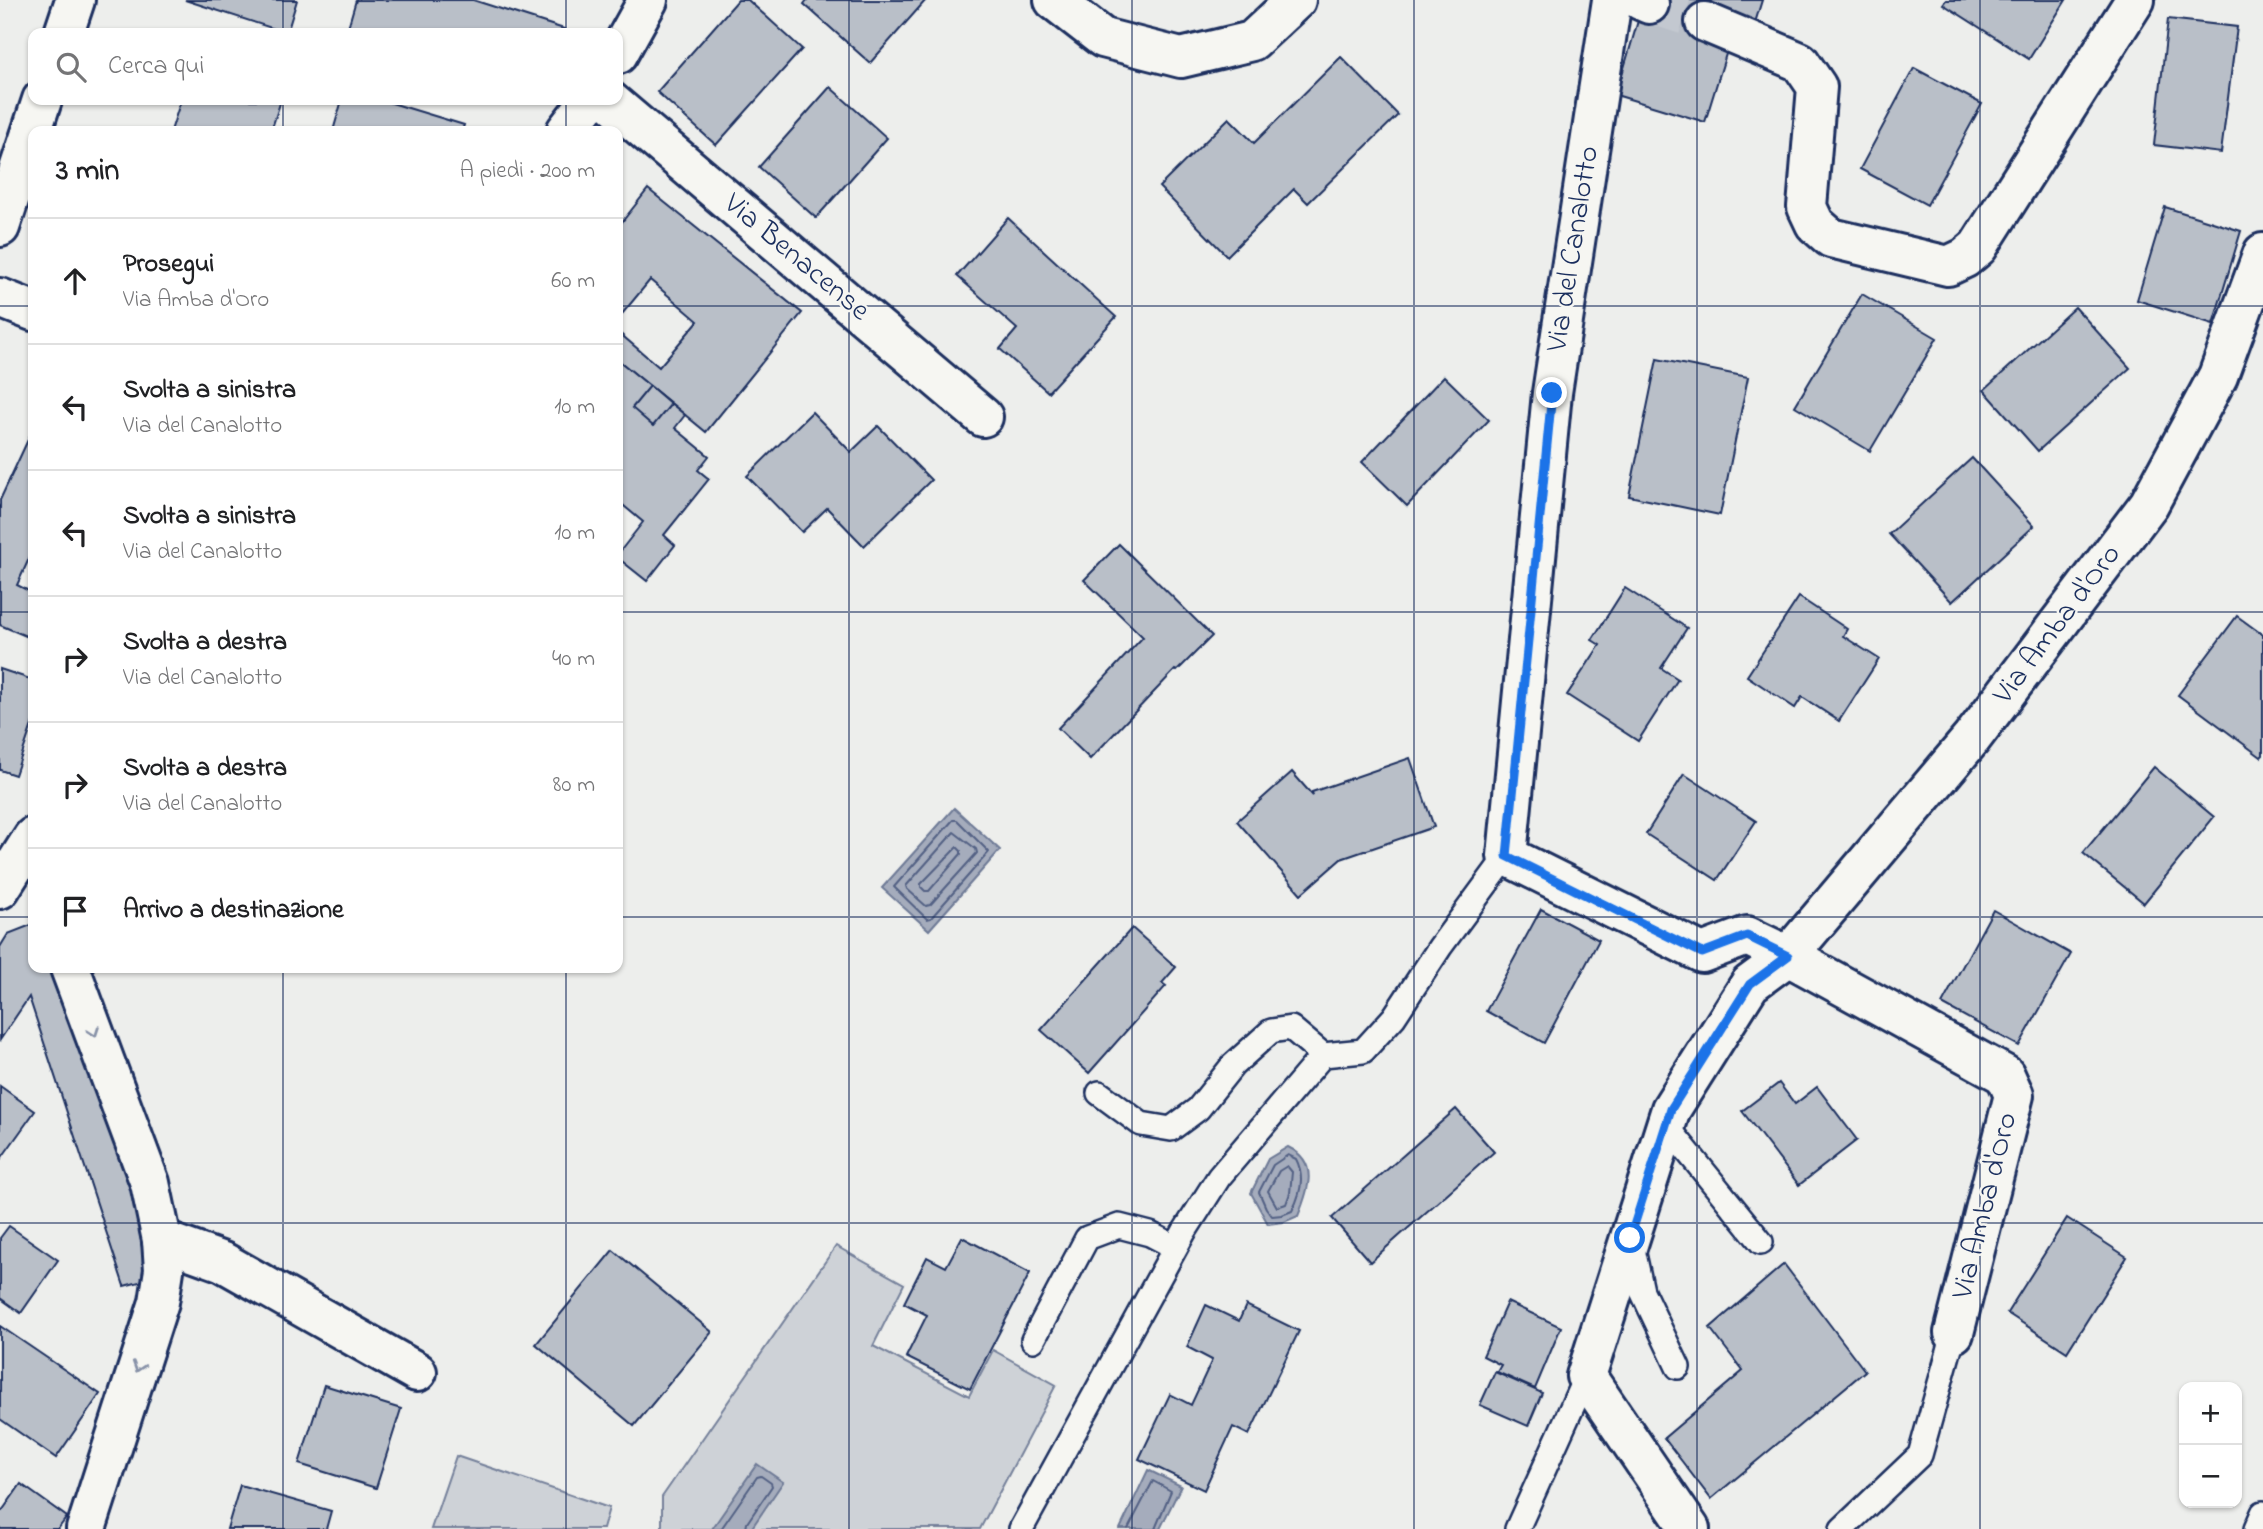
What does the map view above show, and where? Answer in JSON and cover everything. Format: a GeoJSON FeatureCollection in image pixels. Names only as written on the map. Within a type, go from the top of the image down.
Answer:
{"type":"FeatureCollection","features":[{"type":"Feature","properties":{"kind":"street"},"geometry":{"type":"LineString","coordinates":[[66,28],[75,0]]}},
{"type":"Feature","properties":{"kind":"street"},"geometry":{"type":"LineString","coordinates":[[1054,0],[1102,38],[1181,58],[1252,41],[1296,0]]}},
{"type":"Feature","properties":{"kind":"street","name":"Via del Canalotto"},"geometry":{"type":"LineString","coordinates":[[1507,856],[1552,393],[1612,0]]}},
{"type":"Feature","properties":{"kind":"street"},"geometry":{"type":"LineString","coordinates":[[1705,22],[1800,62],[1817,88],[1807,207],[1815,224],[1832,238],[1948,266],[1965,258],[1978,247],[2135,0]]}},
{"type":"Feature","properties":{"kind":"street"},"geometry":{"type":"LineString","coordinates":[[623,44],[645,1]]}},
{"type":"Feature","properties":{"kind":"street"},"geometry":{"type":"LineString","coordinates":[[33,126],[40,105]]}},
{"type":"Feature","properties":{"kind":"street"},"geometry":{"type":"LineString","coordinates":[[570,126],[586,105]]}},
{"type":"Feature","properties":{"kind":"street","name":"Via Benacense"},"geometry":{"type":"LineString","coordinates":[[615,105],[983,417]]}},
{"type":"Feature","properties":{"kind":"street"},"geometry":{"type":"LineString","coordinates":[[0,227],[28,142]]}},
{"type":"Feature","properties":{"kind":"street","name":"Via Amba d'Oro"},"geometry":{"type":"LineString","coordinates":[[1586,1376],[1671,1109],[1750,984],[1788,956],[1972,738],[2150,504],[2218,376],[2263,253]]}},
{"type":"Feature","properties":{"kind":"street"},"geometry":{"type":"LineString","coordinates":[[0,298],[28,309]]}},
{"type":"Feature","properties":{"kind":"street"},"geometry":{"type":"LineString","coordinates":[[0,889],[28,854]]}},
{"type":"Feature","properties":{"kind":"street"},"geometry":{"type":"LineString","coordinates":[[1507,856],[1702,953],[1747,936],[1788,956]]}},
{"type":"Feature","properties":{"kind":"street","name":"Via Amba d'Oro"},"geometry":{"type":"LineString","coordinates":[[1788,956],[2005,1075],[2014,1095],[1954,1333]]}},
{"type":"Feature","properties":{"kind":"street"},"geometry":{"type":"LineString","coordinates":[[73,973],[150,1183],[162,1240],[164,1270],[159,1302],[86,1529]]}},
{"type":"Feature","properties":{"kind":"street"},"geometry":{"type":"LineString","coordinates":[[162,1240],[223,1262],[417,1372]]}},
{"type":"Feature","properties":{"kind":"street"},"geometry":{"type":"LineString","coordinates":[[1586,1376],[1690,1529]]}},
{"type":"Feature","properties":{"kind":"lane"},"geometry":{"type":"LineString","coordinates":[[1021,1529],[1175,1247],[1219,1177],[1322,1055],[1363,1051],[1394,1017],[1440,947],[1507,856]]}},
{"type":"Feature","properties":{"kind":"lane"},"geometry":{"type":"LineString","coordinates":[[1100,1093],[1141,1125],[1171,1129],[1198,1109],[1233,1065],[1271,1031],[1291,1028],[1322,1055]]}},
{"type":"Feature","properties":{"kind":"lane"},"geometry":{"type":"LineString","coordinates":[[1666,1125],[1761,1242]]}},
{"type":"Feature","properties":{"kind":"lane"},"geometry":{"type":"LineString","coordinates":[[1033,1340],[1087,1238],[1119,1226],[1150,1234],[1175,1247]]}},
{"type":"Feature","properties":{"kind":"lane"},"geometry":{"type":"LineString","coordinates":[[1630,1238],[1642,1291],[1678,1367]]}},
{"type":"Feature","properties":{"kind":"lane"},"geometry":{"type":"LineString","coordinates":[[1842,1529],[1920,1455],[1954,1333]]}},
{"type":"Feature","properties":{"kind":"lane"},"geometry":{"type":"LineString","coordinates":[[1517,1529],[1586,1376]]}},
{"type":"Feature","properties":{"kind":"lane"},"geometry":{"type":"LineString","coordinates":[[2256,1529],[2263,1513]]}},
{"type":"Feature","properties":{"kind":"shaded area"},"geometry":{"type":"Polygon","coordinates":[[[836,1246],[904,1284],[873,1346],[969,1396],[993,1350],[1056,1385],[980,1529],[662,1529],[662,1497],[836,1246]]]}},
{"type":"Feature","properties":{"kind":"shaded area"},"geometry":{"type":"Polygon","coordinates":[[[456,1456],[609,1508],[603,1529],[431,1529],[456,1456]]]}},
{"type":"Feature","properties":{"kind":"water"},"geometry":{"type":"Polygon","coordinates":[[[954,808],[1000,850],[929,930],[882,888],[954,808]]]}},
{"type":"Feature","properties":{"kind":"water"},"geometry":{"type":"Polygon","coordinates":[[[1288,1147],[1304,1160],[1308,1168],[1308,1186],[1298,1216],[1284,1222],[1268,1224],[1251,1193],[1268,1159],[1288,1147]]]}},
{"type":"Feature","properties":{"kind":"water"},"geometry":{"type":"Polygon","coordinates":[[[757,1464],[783,1482],[751,1529],[712,1529],[757,1464]]]}},
{"type":"Feature","properties":{"kind":"water"},"geometry":{"type":"Polygon","coordinates":[[[1148,1470],[1181,1486],[1160,1529],[1120,1529],[1148,1470]]]}},
{"type":"Feature","properties":{"kind":"building"},"geometry":{"type":"Polygon","coordinates":[[[185,0],[297,0],[289,28],[272,28],[185,0]]]}},
{"type":"Feature","properties":{"kind":"building"},"geometry":{"type":"Polygon","coordinates":[[[356,0],[473,0],[561,28],[348,28],[356,0]]]}},
{"type":"Feature","properties":{"kind":"building"},"geometry":{"type":"Polygon","coordinates":[[[738,0],[748,0],[802,49],[716,145],[657,92],[738,0]]]}},
{"type":"Feature","properties":{"kind":"building"},"geometry":{"type":"Polygon","coordinates":[[[807,0],[926,0],[870,63],[804,4],[807,0]]]}},
{"type":"Feature","properties":{"kind":"building"},"geometry":{"type":"Polygon","coordinates":[[[1650,0],[1762,0],[1754,26],[1730,41],[1705,122],[1616,95],[1640,14],[1650,0]]]}},
{"type":"Feature","properties":{"kind":"building"},"geometry":{"type":"Polygon","coordinates":[[[1946,0],[2066,0],[2029,59],[1943,4],[1946,0]]]}},
{"type":"Feature","properties":{"kind":"building"},"geometry":{"type":"Polygon","coordinates":[[[2168,19],[2237,27],[2221,153],[2154,145],[2168,19]]]}},
{"type":"Feature","properties":{"kind":"building"},"geometry":{"type":"Polygon","coordinates":[[[1341,57],[1398,115],[1308,203],[1294,189],[1227,256],[1159,187],[1229,118],[1254,143],[1341,57]]]}},
{"type":"Feature","properties":{"kind":"building"},"geometry":{"type":"Polygon","coordinates":[[[1914,68],[1982,104],[1927,205],[1860,169],[1914,68]]]}},
{"type":"Feature","properties":{"kind":"building"},"geometry":{"type":"Polygon","coordinates":[[[830,87],[887,138],[816,218],[759,167],[830,87]]]}},
{"type":"Feature","properties":{"kind":"building"},"geometry":{"type":"Polygon","coordinates":[[[179,105],[279,105],[273,126],[173,126],[179,105]]]}},
{"type":"Feature","properties":{"kind":"building"},"geometry":{"type":"Polygon","coordinates":[[[341,105],[398,105],[464,125],[464,126],[334,126],[341,105]]]}},
{"type":"Feature","properties":{"kind":"building"},"geometry":{"type":"Polygon","coordinates":[[[648,189],[802,313],[706,432],[623,364],[623,336],[659,367],[698,321],[650,280],[623,313],[623,221],[648,189]]]}},
{"type":"Feature","properties":{"kind":"building"},"geometry":{"type":"Polygon","coordinates":[[[2165,207],[2241,231],[2213,324],[2137,300],[2165,207]]]}},
{"type":"Feature","properties":{"kind":"building"},"geometry":{"type":"Polygon","coordinates":[[[1008,218],[1116,317],[1048,392],[1000,349],[1017,329],[957,276],[1008,218]]]}},
{"type":"Feature","properties":{"kind":"building"},"geometry":{"type":"Polygon","coordinates":[[[1862,294],[1937,338],[1870,451],[1795,406],[1862,294]]]}},
{"type":"Feature","properties":{"kind":"building"},"geometry":{"type":"Polygon","coordinates":[[[2075,307],[2130,368],[2038,451],[1984,390],[2075,307]]]}},
{"type":"Feature","properties":{"kind":"building"},"geometry":{"type":"Polygon","coordinates":[[[1657,359],[1748,377],[1720,515],[1629,496],[1657,359]]]}},
{"type":"Feature","properties":{"kind":"building"},"geometry":{"type":"Polygon","coordinates":[[[623,364],[685,415],[675,428],[709,456],[698,470],[709,479],[664,535],[675,545],[647,581],[623,562],[623,548],[643,522],[623,505],[623,364]]]}},
{"type":"Feature","properties":{"kind":"building"},"geometry":{"type":"Polygon","coordinates":[[[1444,376],[1489,420],[1407,506],[1362,462],[1444,376]]]}},
{"type":"Feature","properties":{"kind":"building"},"geometry":{"type":"Polygon","coordinates":[[[650,386],[671,404],[653,426],[632,408],[650,386]]]}},
{"type":"Feature","properties":{"kind":"building"},"geometry":{"type":"Polygon","coordinates":[[[812,412],[851,452],[878,426],[931,480],[864,546],[827,508],[802,532],[747,476],[812,412]]]}},
{"type":"Feature","properties":{"kind":"building"},"geometry":{"type":"Polygon","coordinates":[[[28,440],[28,561],[17,585],[28,590],[28,637],[0,625],[0,500],[28,440]]]}},
{"type":"Feature","properties":{"kind":"building"},"geometry":{"type":"Polygon","coordinates":[[[1972,458],[2034,526],[1952,602],[1889,534],[1972,458]]]}},
{"type":"Feature","properties":{"kind":"building"},"geometry":{"type":"Polygon","coordinates":[[[1119,544],[1212,636],[1175,670],[1090,759],[1058,728],[1143,637],[1084,580],[1119,544]]]}},
{"type":"Feature","properties":{"kind":"building"},"geometry":{"type":"Polygon","coordinates":[[[1625,588],[1687,628],[1661,668],[1678,679],[1638,741],[1567,695],[1600,645],[1592,640],[1625,588]]]}},
{"type":"Feature","properties":{"kind":"building"},"geometry":{"type":"Polygon","coordinates":[[[1799,597],[1847,629],[1843,636],[1879,659],[1839,721],[1802,697],[1795,708],[1747,676],[1799,597]]]}},
{"type":"Feature","properties":{"kind":"building"},"geometry":{"type":"Polygon","coordinates":[[[2237,616],[2263,635],[2261,757],[2178,695],[2237,616]]]}},
{"type":"Feature","properties":{"kind":"building"},"geometry":{"type":"Polygon","coordinates":[[[0,669],[28,678],[28,737],[15,775],[0,770],[0,669]]]}},
{"type":"Feature","properties":{"kind":"building"},"geometry":{"type":"Polygon","coordinates":[[[1410,758],[1434,827],[1341,859],[1301,894],[1237,821],[1292,772],[1313,796],[1312,792],[1410,758]]]}},
{"type":"Feature","properties":{"kind":"building"},"geometry":{"type":"Polygon","coordinates":[[[2154,767],[2214,817],[2144,903],[2083,853],[2154,767]]]}},
{"type":"Feature","properties":{"kind":"building"},"geometry":{"type":"Polygon","coordinates":[[[1684,774],[1756,821],[1717,880],[1646,834],[1684,774]]]}},
{"type":"Feature","properties":{"kind":"building"},"geometry":{"type":"Polygon","coordinates":[[[1541,909],[1599,940],[1544,1043],[1486,1011],[1541,909]]]}},
{"type":"Feature","properties":{"kind":"building"},"geometry":{"type":"Polygon","coordinates":[[[1993,910],[2071,954],[2019,1046],[1942,1004],[1993,910]]]}},
{"type":"Feature","properties":{"kind":"building"},"geometry":{"type":"Polygon","coordinates":[[[28,926],[28,973],[56,973],[132,1183],[147,1280],[124,1286],[29,997],[0,1040],[0,947],[8,934],[28,926]]]}},
{"type":"Feature","properties":{"kind":"building"},"geometry":{"type":"Polygon","coordinates":[[[1132,928],[1176,967],[1162,983],[1166,986],[1089,1073],[1041,1030],[1132,928]]]}},
{"type":"Feature","properties":{"kind":"building"},"geometry":{"type":"Polygon","coordinates":[[[1779,1083],[1795,1104],[1817,1087],[1857,1140],[1799,1185],[1742,1111],[1779,1083]]]}},
{"type":"Feature","properties":{"kind":"building"},"geometry":{"type":"Polygon","coordinates":[[[0,1086],[35,1111],[0,1160],[0,1086]]]}},
{"type":"Feature","properties":{"kind":"building"},"geometry":{"type":"Polygon","coordinates":[[[1456,1109],[1494,1152],[1370,1262],[1332,1218],[1456,1109]]]}},
{"type":"Feature","properties":{"kind":"building"},"geometry":{"type":"Polygon","coordinates":[[[2067,1218],[2127,1257],[2067,1352],[2007,1313],[2067,1218]]]}},
{"type":"Feature","properties":{"kind":"building"},"geometry":{"type":"Polygon","coordinates":[[[9,1226],[58,1260],[21,1313],[0,1298],[0,1238],[9,1226]]]}},
{"type":"Feature","properties":{"kind":"building"},"geometry":{"type":"Polygon","coordinates":[[[962,1237],[1030,1273],[970,1389],[906,1357],[927,1315],[904,1303],[927,1257],[946,1267],[962,1237]]]}},
{"type":"Feature","properties":{"kind":"building"},"geometry":{"type":"Polygon","coordinates":[[[613,1250],[712,1332],[634,1426],[536,1344],[613,1250]]]}},
{"type":"Feature","properties":{"kind":"building"},"geometry":{"type":"Polygon","coordinates":[[[1784,1264],[1865,1371],[1711,1499],[1664,1438],[1743,1371],[1710,1328],[1784,1264]]]}},
{"type":"Feature","properties":{"kind":"building"},"geometry":{"type":"Polygon","coordinates":[[[1507,1302],[1561,1327],[1535,1389],[1497,1372],[1501,1365],[1483,1356],[1507,1302]]]}},
{"type":"Feature","properties":{"kind":"building"},"geometry":{"type":"Polygon","coordinates":[[[1206,1305],[1239,1321],[1246,1305],[1299,1331],[1249,1435],[1233,1427],[1204,1490],[1139,1459],[1170,1394],[1191,1405],[1212,1360],[1187,1347],[1206,1305]]]}},
{"type":"Feature","properties":{"kind":"building"},"geometry":{"type":"Polygon","coordinates":[[[0,1326],[100,1394],[56,1458],[0,1419],[0,1326]]]}},
{"type":"Feature","properties":{"kind":"building"},"geometry":{"type":"Polygon","coordinates":[[[1495,1372],[1542,1393],[1528,1426],[1480,1405],[1495,1372]]]}},
{"type":"Feature","properties":{"kind":"building"},"geometry":{"type":"Polygon","coordinates":[[[324,1385],[401,1409],[376,1488],[299,1464],[324,1385]]]}},
{"type":"Feature","properties":{"kind":"building"},"geometry":{"type":"Polygon","coordinates":[[[21,1484],[67,1517],[58,1529],[0,1529],[0,1510],[2,1511],[21,1484]]]}},
{"type":"Feature","properties":{"kind":"building"},"geometry":{"type":"Polygon","coordinates":[[[240,1485],[331,1511],[326,1529],[227,1529],[240,1485]]]}},
{"type":"Feature","properties":{"kind":"tunnel"},"geometry":{"type":"LineString","coordinates":[[1649,4],[1705,22]]}},
{"type":"Feature","properties":{"kind":"route"},"geometry":{"type":"LineString","coordinates":[[1552,393],[1507,856],[1702,953],[1747,936],[1788,956],[1750,984],[1671,1109],[1630,1238]]}}]}
